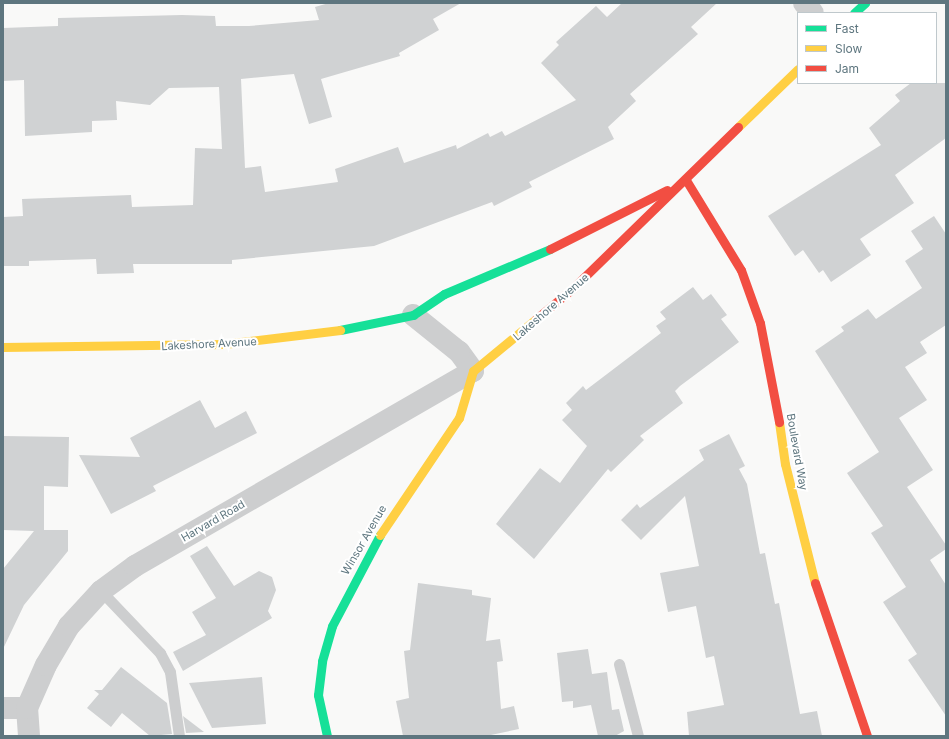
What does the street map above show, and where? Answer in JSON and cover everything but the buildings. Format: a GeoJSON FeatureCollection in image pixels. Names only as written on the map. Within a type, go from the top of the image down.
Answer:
{"type":"FeatureCollection","features":[{"type":"Feature","properties":{"kind":"street"},"geometry":{"type":"LineString","coordinates":[[804,3],[813,12]]}},
{"type":"Feature","properties":{"kind":"street"},"geometry":{"type":"LineString","coordinates":[[855,12],[865,3]]}},
{"type":"Feature","properties":{"kind":"street","name":"Lakeshore Avenue"},"geometry":{"type":"LineString","coordinates":[[473,372],[572,289],[686,180],[797,70]]}},
{"type":"Feature","properties":{"kind":"street","name":"Lakeshore Avenue"},"geometry":{"type":"LineString","coordinates":[[3,347],[232,344],[302,337],[412,314],[444,294],[552,248],[686,180]]}},
{"type":"Feature","properties":{"kind":"street","name":"Boulevard Way"},"geometry":{"type":"LineString","coordinates":[[686,180],[741,270],[760,323],[775,390],[784,464],[804,545],[828,628],[867,736]]}},
{"type":"Feature","properties":{"kind":"street"},"geometry":{"type":"LineString","coordinates":[[412,314],[459,352],[473,372]]}},
{"type":"Feature","properties":{"kind":"street","name":"Harvard Road"},"geometry":{"type":"LineString","coordinates":[[27,708],[69,626],[101,591],[134,566],[473,372]]}},
{"type":"Feature","properties":{"kind":"street","name":"Winsor Avenue"},"geometry":{"type":"LineString","coordinates":[[327,736],[318,695],[322,661],[332,626],[385,525],[459,418],[473,372]]}},
{"type":"Feature","properties":{"kind":"street"},"geometry":{"type":"LineString","coordinates":[[3,708],[27,708],[29,736]]}},
{"type":"Feature","properties":{"kind":"lane"},"geometry":{"type":"LineString","coordinates":[[101,591],[160,653],[170,672],[180,736]]}},
{"type":"Feature","properties":{"kind":"lane"},"geometry":{"type":"LineString","coordinates":[[619,664],[638,736]]}},
{"type":"Feature","properties":{"kind":"traffic: fast"},"geometry":{"type":"LineString","coordinates":[[855,12],[865,3]]}},
{"type":"Feature","properties":{"kind":"traffic: fast"},"geometry":{"type":"LineString","coordinates":[[340,330],[413,315],[444,294],[550,249]]}},
{"type":"Feature","properties":{"kind":"traffic: fast"},"geometry":{"type":"LineString","coordinates":[[327,736],[318,695],[322,661],[332,626],[380,535]]}},
{"type":"Feature","properties":{"kind":"traffic: slow"},"geometry":{"type":"LineString","coordinates":[[738,127],[797,70]]}},
{"type":"Feature","properties":{"kind":"traffic: slow"},"geometry":{"type":"LineString","coordinates":[[380,535],[459,418],[473,371],[536,319]]}},
{"type":"Feature","properties":{"kind":"traffic: slow"},"geometry":{"type":"LineString","coordinates":[[3,347],[224,344],[340,330]]}},
{"type":"Feature","properties":{"kind":"traffic: slow"},"geometry":{"type":"LineString","coordinates":[[779,422],[785,464],[815,583]]}},
{"type":"Feature","properties":{"kind":"traffic: jam"},"geometry":{"type":"LineString","coordinates":[[536,319],[572,289],[738,127]]}},
{"type":"Feature","properties":{"kind":"traffic: jam"},"geometry":{"type":"LineString","coordinates":[[686,180],[741,270],[760,323],[779,422]]}},
{"type":"Feature","properties":{"kind":"traffic: jam"},"geometry":{"type":"LineString","coordinates":[[550,249],[667,190]]}},
{"type":"Feature","properties":{"kind":"traffic: jam"},"geometry":{"type":"LineString","coordinates":[[815,583],[867,736]]}}]}
